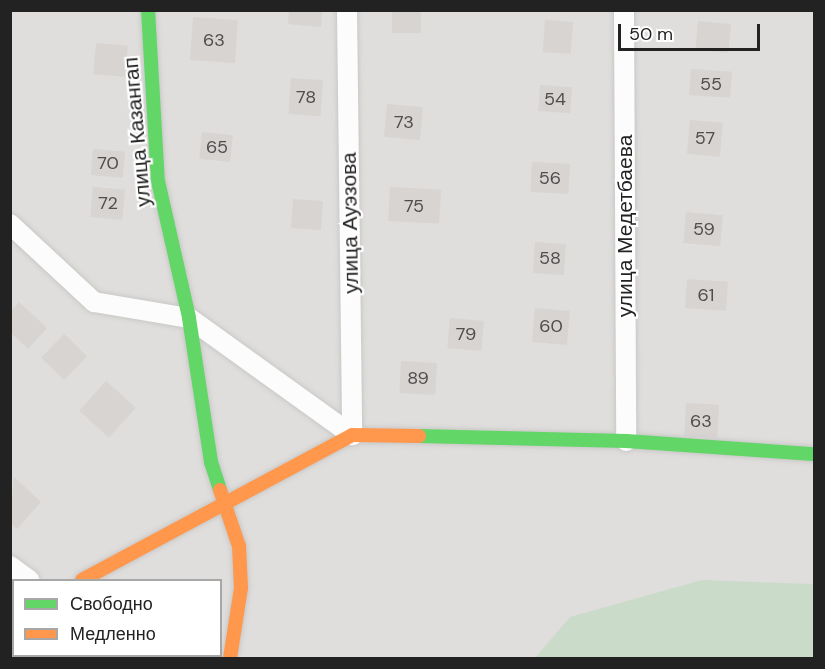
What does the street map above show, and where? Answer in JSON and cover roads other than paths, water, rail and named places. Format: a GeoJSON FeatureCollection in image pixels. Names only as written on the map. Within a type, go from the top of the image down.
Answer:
{"type":"FeatureCollection","features":[{"type":"Feature","properties":{"kind":"street","name":"улица Казангап"},"geometry":{"type":"LineString","coordinates":[[148,10],[158,182],[189,318],[211,462],[239,546],[241,588],[230,658]]}},
{"type":"Feature","properties":{"kind":"street","name":"улица Ауэзова"},"geometry":{"type":"LineString","coordinates":[[347,10],[352,435]]}},
{"type":"Feature","properties":{"kind":"street","name":"улица Медетбаева"},"geometry":{"type":"LineString","coordinates":[[624,10],[626,441]]}},
{"type":"Feature","properties":{"kind":"street"},"geometry":{"type":"LineString","coordinates":[[10,224],[94,302],[189,318],[352,435]]}},
{"type":"Feature","properties":{"kind":"street"},"geometry":{"type":"LineString","coordinates":[[84,579],[226,506],[352,435],[626,441],[814,454]]}},
{"type":"Feature","properties":{"kind":"street"},"geometry":{"type":"LineString","coordinates":[[10,566],[28,579]]}}]}
